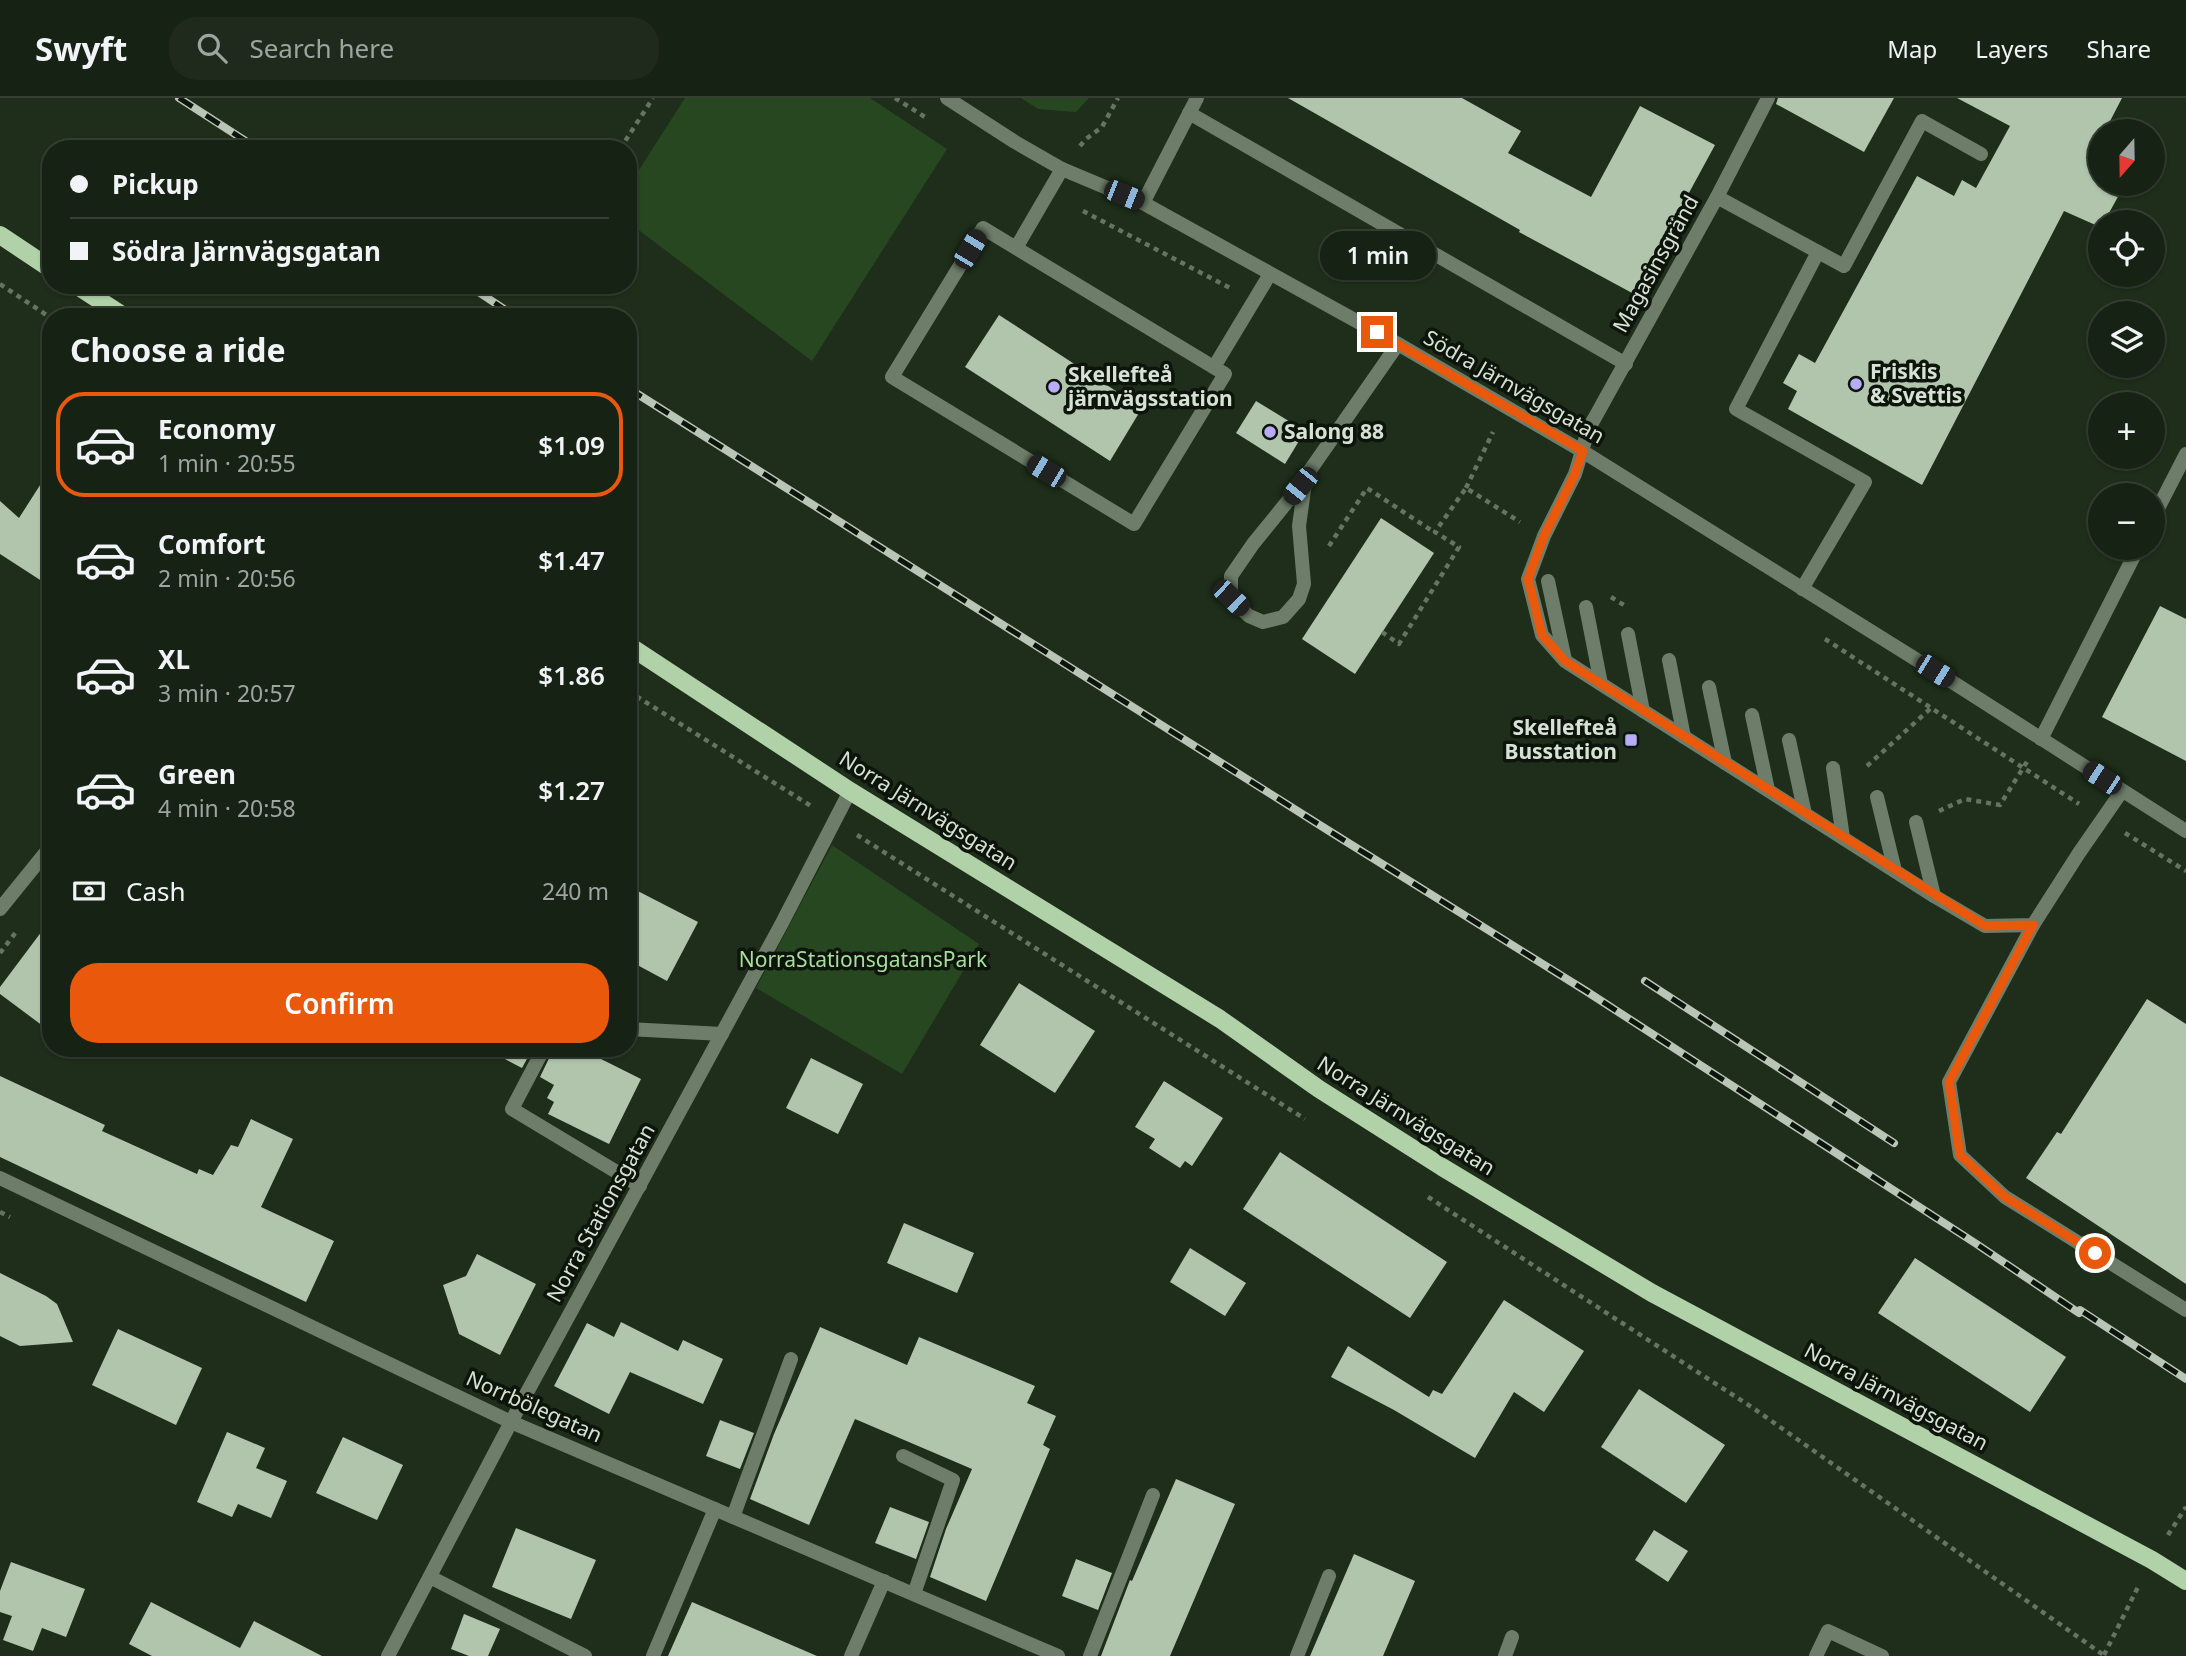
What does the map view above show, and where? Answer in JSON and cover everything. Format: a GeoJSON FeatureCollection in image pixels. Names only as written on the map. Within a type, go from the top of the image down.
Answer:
{"type":"FeatureCollection","features":[{"type":"Feature","properties":{"kind":"main road"},"geometry":{"type":"LineString","coordinates":[[0,235],[42,263]]}},
{"type":"Feature","properties":{"kind":"main road"},"geometry":{"type":"LineString","coordinates":[[90,294],[111,308]]}},
{"type":"Feature","properties":{"kind":"main road","name":"Norra Järnvägsgatan"},"geometry":{"type":"LineString","coordinates":[[637,651],[850,790],[1220,1019],[1319,1089],[1442,1167],[1653,1293],[2152,1560],[2186,1581]]}},
{"type":"Feature","properties":{"kind":"street","name":"Södra Järnvägsgatan"},"geometry":{"type":"LineString","coordinates":[[947,98],[1062,169],[1143,203],[1398,344],[1583,451],[2186,831]]}},
{"type":"Feature","properties":{"kind":"street"},"geometry":{"type":"LineString","coordinates":[[1143,203],[1197,98]]}},
{"type":"Feature","properties":{"kind":"street","name":"Magasinsgränd"},"geometry":{"type":"LineString","coordinates":[[1768,98],[1717,197],[1588,430],[1575,474],[1544,536],[1528,579],[1542,635],[1565,661],[1934,896],[1985,926],[2033,925]]}},
{"type":"Feature","properties":{"kind":"street"},"geometry":{"type":"LineString","coordinates":[[1189,113],[1626,364]]}},
{"type":"Feature","properties":{"kind":"street"},"geometry":{"type":"LineString","coordinates":[[1717,197],[1844,266],[1922,121],[1981,154]]}},
{"type":"Feature","properties":{"kind":"street"},"geometry":{"type":"LineString","coordinates":[[1016,248],[1062,169]]}},
{"type":"Feature","properties":{"kind":"street"},"geometry":{"type":"LineString","coordinates":[[983,228],[1016,248],[1224,374],[1134,524],[892,377],[983,228]]}},
{"type":"Feature","properties":{"kind":"street"},"geometry":{"type":"LineString","coordinates":[[1802,589],[1865,482],[1736,409],[1818,252]]}},
{"type":"Feature","properties":{"kind":"street"},"geometry":{"type":"LineString","coordinates":[[1214,368],[1270,274]]}},
{"type":"Feature","properties":{"kind":"street"},"geometry":{"type":"LineString","coordinates":[[1306,476],[1299,526],[1304,584],[1298,599],[1283,617],[1263,622],[1248,616],[1231,598],[1231,576],[1306,476],[1398,344]]}},
{"type":"Feature","properties":{"kind":"street"},"geometry":{"type":"LineString","coordinates":[[2165,495],[2186,454]]}},
{"type":"Feature","properties":{"kind":"street"},"geometry":{"type":"LineString","coordinates":[[2041,739],[2132,560]]}},
{"type":"Feature","properties":{"kind":"street"},"geometry":{"type":"LineString","coordinates":[[1548,581],[1565,661]]}},
{"type":"Feature","properties":{"kind":"street"},"geometry":{"type":"LineString","coordinates":[[1587,607],[1601,684]]}},
{"type":"Feature","properties":{"kind":"street"},"geometry":{"type":"LineString","coordinates":[[1628,634],[1643,711]]}},
{"type":"Feature","properties":{"kind":"street"},"geometry":{"type":"LineString","coordinates":[[1669,660],[1684,737]]}},
{"type":"Feature","properties":{"kind":"street"},"geometry":{"type":"LineString","coordinates":[[1709,687],[1725,763]]}},
{"type":"Feature","properties":{"kind":"street"},"geometry":{"type":"LineString","coordinates":[[1752,715],[1768,790]]}},
{"type":"Feature","properties":{"kind":"street"},"geometry":{"type":"LineString","coordinates":[[1789,740],[1805,814]]}},
{"type":"Feature","properties":{"kind":"street"},"geometry":{"type":"LineString","coordinates":[[1833,768],[1843,838]]}},
{"type":"Feature","properties":{"kind":"street","name":"Norra Stationsgatan"},"geometry":{"type":"LineString","coordinates":[[388,1656],[511,1422],[782,923],[850,790]]}},
{"type":"Feature","properties":{"kind":"street"},"geometry":{"type":"LineString","coordinates":[[2122,791],[2033,925],[1949,1082],[1960,1155],[2005,1197],[2186,1310]]}},
{"type":"Feature","properties":{"kind":"street"},"geometry":{"type":"LineString","coordinates":[[1877,797],[1895,871]]}},
{"type":"Feature","properties":{"kind":"street"},"geometry":{"type":"LineString","coordinates":[[1916,822],[1934,896]]}},
{"type":"Feature","properties":{"kind":"street"},"geometry":{"type":"LineString","coordinates":[[0,909],[42,857]]}},
{"type":"Feature","properties":{"kind":"street"},"geometry":{"type":"LineString","coordinates":[[637,1029],[722,1034]]}},
{"type":"Feature","properties":{"kind":"street"},"geometry":{"type":"LineString","coordinates":[[539,1057],[512,1109],[640,1186]]}},
{"type":"Feature","properties":{"kind":"street","name":"Norrbölegatan"},"geometry":{"type":"LineString","coordinates":[[0,1178],[511,1422],[1058,1656]]}},
{"type":"Feature","properties":{"kind":"street"},"geometry":{"type":"LineString","coordinates":[[733,1517],[791,1359]]}},
{"type":"Feature","properties":{"kind":"street"},"geometry":{"type":"LineString","coordinates":[[903,1456],[953,1480],[914,1594]]}},
{"type":"Feature","properties":{"kind":"street"},"geometry":{"type":"LineString","coordinates":[[1090,1656],[1153,1495]]}},
{"type":"Feature","properties":{"kind":"street"},"geometry":{"type":"LineString","coordinates":[[653,1656],[715,1509]]}},
{"type":"Feature","properties":{"kind":"street"},"geometry":{"type":"LineString","coordinates":[[1297,1656],[1329,1576]]}},
{"type":"Feature","properties":{"kind":"street"},"geometry":{"type":"LineString","coordinates":[[430,1577],[585,1656]]}},
{"type":"Feature","properties":{"kind":"street"},"geometry":{"type":"LineString","coordinates":[[851,1656],[884,1581]]}},
{"type":"Feature","properties":{"kind":"street"},"geometry":{"type":"LineString","coordinates":[[1816,1656],[1828,1631],[1882,1656]]}},
{"type":"Feature","properties":{"kind":"street"},"geometry":{"type":"LineString","coordinates":[[1505,1656],[1512,1637]]}},
{"type":"Feature","properties":{"kind":"path"},"geometry":{"type":"LineString","coordinates":[[626,140],[653,98]]}},
{"type":"Feature","properties":{"kind":"path"},"geometry":{"type":"LineString","coordinates":[[1062,169],[1086,139],[1102,127],[1118,98]]}},
{"type":"Feature","properties":{"kind":"path"},"geometry":{"type":"LineString","coordinates":[[0,284],[42,312]]}},
{"type":"Feature","properties":{"kind":"path"},"geometry":{"type":"LineString","coordinates":[[1435,532],[1466,488],[1505,407]]}},
{"type":"Feature","properties":{"kind":"path"},"geometry":{"type":"LineString","coordinates":[[1304,584],[1367,488],[1459,547],[1399,644],[1382,632]]}},
{"type":"Feature","properties":{"kind":"path"},"geometry":{"type":"LineString","coordinates":[[1466,488],[1544,536]]}},
{"type":"Feature","properties":{"kind":"path"},"geometry":{"type":"LineString","coordinates":[[1610,596],[1631,610]]}},
{"type":"Feature","properties":{"kind":"path"},"geometry":{"type":"LineString","coordinates":[[1875,771],[1867,766],[1958,685]]}},
{"type":"Feature","properties":{"kind":"path"},"geometry":{"type":"LineString","coordinates":[[637,697],[1306,1119]]}},
{"type":"Feature","properties":{"kind":"path"},"geometry":{"type":"LineString","coordinates":[[1936,812],[1965,799],[2000,805],[2041,739]]}},
{"type":"Feature","properties":{"kind":"path"},"geometry":{"type":"LineString","coordinates":[[1423,1194],[1753,1408],[2105,1656]]}},
{"type":"Feature","properties":{"kind":"green space"},"geometry":{"type":"Polygon","coordinates":[[[685,98],[870,98],[947,149],[812,361],[637,229],[637,173],[685,98]]]}},
{"type":"Feature","properties":{"kind":"green space"},"geometry":{"type":"Polygon","coordinates":[[[1021,98],[1089,98],[1076,112],[1038,109],[1021,98]]]}},
{"type":"Feature","properties":{"kind":"green space","name":"NorraStationsgatansPark"},"geometry":{"type":"Polygon","coordinates":[[[832,845],[979,944],[902,1074],[756,988],[832,845]]]}},
{"type":"Feature","properties":{"kind":"building"},"geometry":{"type":"Polygon","coordinates":[[[1288,98],[1462,98],[1521,131],[1508,153],[1591,197],[1640,106],[1715,145],[1634,294],[1519,232],[1520,230],[1288,98]]]}},
{"type":"Feature","properties":{"kind":"building"},"geometry":{"type":"Polygon","coordinates":[[[1778,98],[1894,98],[1864,152],[1776,104],[1778,98]]]}},
{"type":"Feature","properties":{"kind":"building"},"geometry":{"type":"Polygon","coordinates":[[[1957,98],[2122,98],[2111,119],[2088,119],[2088,196],[2118,196],[2111,210],[2088,210],[2088,222],[2064,211],[1922,485],[1788,409],[1797,391],[1783,383],[1799,354],[1815,363],[1917,176],[1954,196],[1962,180],[1976,188],[2010,126],[1957,98]]]}},
{"type":"Feature","properties":{"kind":"building","name":"Skellefteå järnvägsstation"},"geometry":{"type":"Polygon","coordinates":[[[999,315],[1142,408],[1110,461],[965,367],[999,315]]]}},
{"type":"Feature","properties":{"kind":"building","name":"Salong 88"},"geometry":{"type":"Polygon","coordinates":[[[1256,401],[1305,431],[1285,464],[1236,433],[1256,401]]]}},
{"type":"Feature","properties":{"kind":"building"},"geometry":{"type":"Polygon","coordinates":[[[42,482],[42,581],[0,554],[0,501],[19,518],[42,482]]]}},
{"type":"Feature","properties":{"kind":"building"},"geometry":{"type":"Polygon","coordinates":[[[1381,518],[1434,553],[1355,674],[1302,639],[1381,518]]]}},
{"type":"Feature","properties":{"kind":"building"},"geometry":{"type":"Polygon","coordinates":[[[2160,606],[2186,619],[2186,761],[2102,717],[2160,606]]]}},
{"type":"Feature","properties":{"kind":"building"},"geometry":{"type":"Polygon","coordinates":[[[637,891],[698,922],[667,981],[637,965],[637,891]]]}},
{"type":"Feature","properties":{"kind":"building"},"geometry":{"type":"Polygon","coordinates":[[[42,931],[42,1025],[0,994],[0,987],[42,931]]]}},
{"type":"Feature","properties":{"kind":"building"},"geometry":{"type":"Polygon","coordinates":[[[1019,983],[1095,1031],[1055,1093],[980,1045],[1019,983]]]}},
{"type":"Feature","properties":{"kind":"building"},"geometry":{"type":"Polygon","coordinates":[[[2147,999],[2186,1024],[2186,1284],[2026,1178],[2057,1132],[2061,1134],[2147,999]]]}},
{"type":"Feature","properties":{"kind":"building"},"geometry":{"type":"Polygon","coordinates":[[[501,1057],[528,1057],[522,1068],[501,1057]]]}},
{"type":"Feature","properties":{"kind":"building"},"geometry":{"type":"Polygon","coordinates":[[[550,1057],[597,1057],[641,1079],[609,1144],[548,1114],[554,1102],[547,1098],[554,1085],[540,1077],[550,1057]]]}},
{"type":"Feature","properties":{"kind":"building"},"geometry":{"type":"Polygon","coordinates":[[[811,1058],[863,1084],[838,1134],[786,1108],[811,1058]]]}},
{"type":"Feature","properties":{"kind":"building"},"geometry":{"type":"Polygon","coordinates":[[[0,1076],[105,1125],[102,1131],[197,1174],[199,1169],[213,1175],[231,1145],[238,1147],[251,1119],[293,1139],[261,1207],[334,1241],[306,1302],[0,1157],[0,1076]]]}},
{"type":"Feature","properties":{"kind":"building"},"geometry":{"type":"Polygon","coordinates":[[[1164,1081],[1223,1118],[1192,1166],[1185,1161],[1180,1168],[1149,1148],[1155,1139],[1135,1127],[1164,1081]]]}},
{"type":"Feature","properties":{"kind":"building"},"geometry":{"type":"Polygon","coordinates":[[[1280,1152],[1447,1262],[1410,1318],[1243,1209],[1280,1152]]]}},
{"type":"Feature","properties":{"kind":"building"},"geometry":{"type":"Polygon","coordinates":[[[904,1223],[974,1253],[957,1293],[887,1263],[904,1223]]]}},
{"type":"Feature","properties":{"kind":"building"},"geometry":{"type":"Polygon","coordinates":[[[1190,1248],[1246,1283],[1225,1316],[1170,1282],[1190,1248]]]}},
{"type":"Feature","properties":{"kind":"building"},"geometry":{"type":"Polygon","coordinates":[[[477,1254],[536,1284],[500,1355],[459,1334],[443,1285],[466,1276],[477,1254]]]}},
{"type":"Feature","properties":{"kind":"building"},"geometry":{"type":"Polygon","coordinates":[[[1915,1258],[2066,1357],[2030,1412],[1878,1313],[1915,1258]]]}},
{"type":"Feature","properties":{"kind":"building"},"geometry":{"type":"Polygon","coordinates":[[[0,1273],[57,1304],[73,1342],[20,1346],[0,1336],[0,1273]]]}},
{"type":"Feature","properties":{"kind":"building"},"geometry":{"type":"Polygon","coordinates":[[[1504,1300],[1584,1351],[1544,1412],[1514,1392],[1475,1458],[1394,1410],[1331,1377],[1348,1346],[1429,1397],[1433,1390],[1442,1394],[1504,1300]]]}},
{"type":"Feature","properties":{"kind":"building"},"geometry":{"type":"Polygon","coordinates":[[[621,1322],[678,1351],[683,1340],[723,1359],[703,1404],[630,1372],[609,1414],[554,1386],[587,1323],[614,1337],[621,1322]]]}},
{"type":"Feature","properties":{"kind":"building"},"geometry":{"type":"Polygon","coordinates":[[[820,1327],[907,1365],[919,1337],[1035,1386],[1027,1403],[1056,1416],[1043,1445],[1050,1449],[986,1601],[930,1577],[946,1529],[972,1469],[855,1419],[809,1525],[750,1499],[774,1434],[820,1327]]]}},
{"type":"Feature","properties":{"kind":"building"},"geometry":{"type":"Polygon","coordinates":[[[118,1329],[202,1368],[176,1425],[92,1385],[118,1329]]]}},
{"type":"Feature","properties":{"kind":"building"},"geometry":{"type":"Polygon","coordinates":[[[1639,1389],[1725,1445],[1686,1503],[1601,1447],[1639,1389]]]}},
{"type":"Feature","properties":{"kind":"building"},"geometry":{"type":"Polygon","coordinates":[[[720,1420],[754,1433],[740,1469],[706,1456],[720,1420]]]}},
{"type":"Feature","properties":{"kind":"building"},"geometry":{"type":"Polygon","coordinates":[[[227,1432],[265,1448],[256,1468],[287,1481],[271,1518],[238,1504],[232,1517],[197,1502],[227,1432]]]}},
{"type":"Feature","properties":{"kind":"building"},"geometry":{"type":"Polygon","coordinates":[[[343,1437],[403,1465],[377,1520],[316,1493],[343,1437]]]}},
{"type":"Feature","properties":{"kind":"building"},"geometry":{"type":"Polygon","coordinates":[[[1176,1479],[1235,1504],[1170,1656],[1101,1656],[1130,1580],[1132,1581],[1176,1479]]]}},
{"type":"Feature","properties":{"kind":"building"},"geometry":{"type":"Polygon","coordinates":[[[890,1507],[929,1522],[916,1559],[875,1543],[890,1507]]]}},
{"type":"Feature","properties":{"kind":"building"},"geometry":{"type":"Polygon","coordinates":[[[516,1528],[596,1560],[571,1619],[492,1587],[516,1528]]]}},
{"type":"Feature","properties":{"kind":"building"},"geometry":{"type":"Polygon","coordinates":[[[1654,1530],[1688,1551],[1668,1582],[1635,1560],[1654,1530]]]}},
{"type":"Feature","properties":{"kind":"building"},"geometry":{"type":"Polygon","coordinates":[[[1354,1554],[1415,1581],[1383,1656],[1310,1656],[1354,1554]]]}},
{"type":"Feature","properties":{"kind":"building"},"geometry":{"type":"Polygon","coordinates":[[[1076,1559],[1112,1573],[1098,1610],[1062,1596],[1076,1559]]]}},
{"type":"Feature","properties":{"kind":"building"},"geometry":{"type":"Polygon","coordinates":[[[11,1562],[85,1589],[66,1637],[42,1628],[33,1651],[3,1640],[12,1616],[0,1612],[0,1591],[11,1562]]]}},
{"type":"Feature","properties":{"kind":"building"},"geometry":{"type":"Polygon","coordinates":[[[151,1602],[240,1648],[254,1621],[322,1656],[152,1656],[129,1644],[151,1602]]]}},
{"type":"Feature","properties":{"kind":"building"},"geometry":{"type":"Polygon","coordinates":[[[692,1602],[817,1656],[668,1656],[692,1602]]]}},
{"type":"Feature","properties":{"kind":"building"},"geometry":{"type":"Polygon","coordinates":[[[464,1614],[500,1629],[488,1656],[469,1656],[451,1649],[464,1614]]]}},
{"type":"Feature","properties":{"kind":"railway"},"geometry":{"type":"LineString","coordinates":[[179,98],[244,140]]}},
{"type":"Feature","properties":{"kind":"railway"},"geometry":{"type":"LineString","coordinates":[[482,294],[502,308]]}},
{"type":"Feature","properties":{"kind":"railway"},"geometry":{"type":"LineString","coordinates":[[637,394],[1586,991],[2079,1313],[2080,1310],[2186,1379]]}},
{"type":"Feature","properties":{"kind":"railway"},"geometry":{"type":"LineString","coordinates":[[1645,981],[1894,1143]]}},
{"type":"Feature","properties":{"kind":"place","name":"Friskis & Svettis"},"geometry":{"type":"Point","coordinates":[1856,384]}},
{"type":"Feature","properties":{"kind":"place","name":"Skellefteå järnvägsstation"},"geometry":{"type":"Point","coordinates":[1054,387]}},
{"type":"Feature","properties":{"kind":"place","name":"Salong 88"},"geometry":{"type":"Point","coordinates":[1270,432]}},
{"type":"Feature","properties":{"kind":"place","name":"Skellefteå Busstation"},"geometry":{"type":"Point","coordinates":[1631,740]}},
{"type":"Feature","properties":{"kind":"route"},"geometry":{"type":"LineString","coordinates":[[1377,332],[1583,451],[1575,474],[1544,536],[1528,579],[1542,635],[1565,661],[1985,926],[2033,925],[1949,1082],[1960,1155],[2005,1197],[2095,1253]]}}]}
